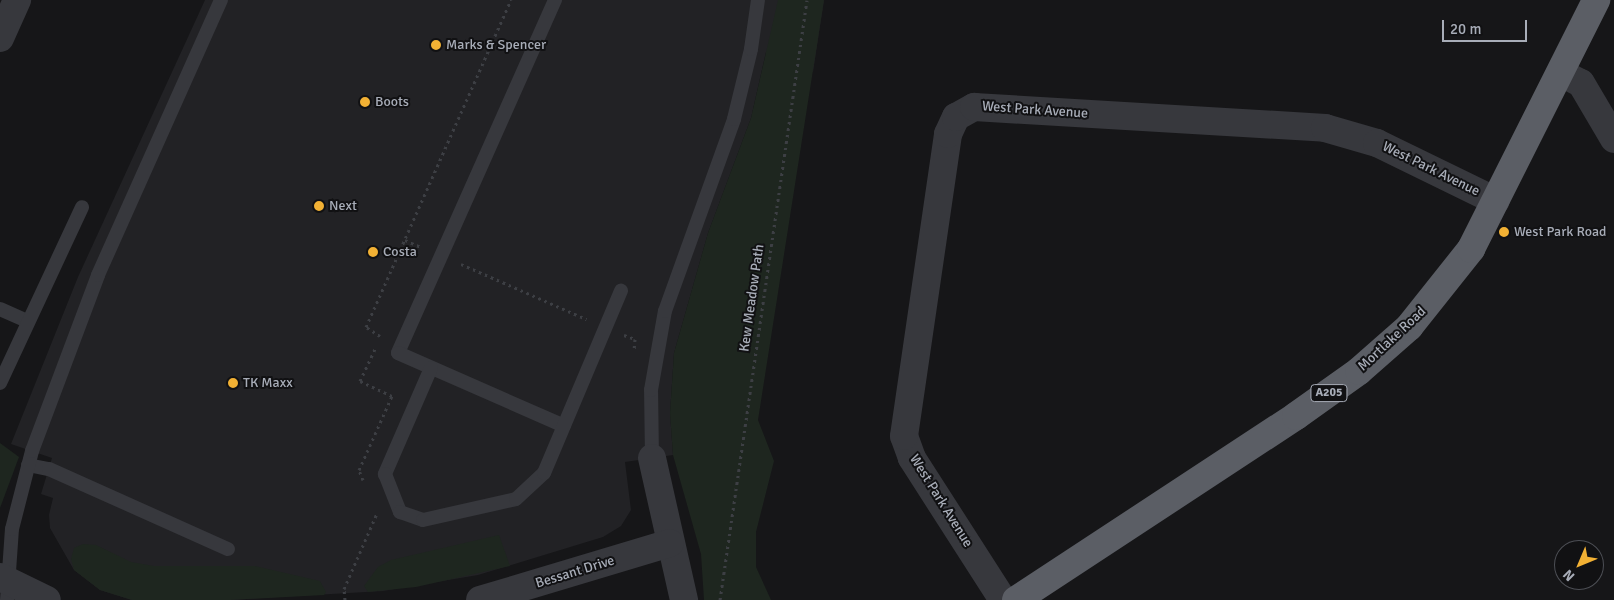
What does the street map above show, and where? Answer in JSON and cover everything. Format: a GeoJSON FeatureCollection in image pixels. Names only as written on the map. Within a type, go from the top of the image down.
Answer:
{"type":"FeatureCollection","features":[{"type":"Feature","properties":{"kind":"highway","name":"Mortlake Road"},"geometry":{"type":"LineString","coordinates":[[1016,600],[1272,433],[1360,371],[1409,327],[1439,293],[1471,249],[1596,0]]}},
{"type":"Feature","properties":{"kind":"street"},"geometry":{"type":"LineString","coordinates":[[0,38],[17,0]]}},
{"type":"Feature","properties":{"kind":"street"},"geometry":{"type":"LineString","coordinates":[[1561,73],[1581,83],[1614,139]]}},
{"type":"Feature","properties":{"kind":"street","name":"West Park Avenue"},"geometry":{"type":"LineString","coordinates":[[1004,600],[912,458],[904,436],[948,134],[956,117],[974,107],[1325,128],[1378,143],[1496,201]]}},
{"type":"Feature","properties":{"kind":"street"},"geometry":{"type":"LineString","coordinates":[[652,458],[684,600]]}},
{"type":"Feature","properties":{"kind":"street","name":"Bessant Drive"},"geometry":{"type":"LineString","coordinates":[[480,600],[670,543]]}},
{"type":"Feature","properties":{"kind":"street"},"geometry":{"type":"LineString","coordinates":[[5,586],[47,600]]}},
{"type":"Feature","properties":{"kind":"lane"},"geometry":{"type":"LineString","coordinates":[[5,586],[12,529],[28,465],[98,275],[221,0]]}},
{"type":"Feature","properties":{"kind":"lane"},"geometry":{"type":"LineString","coordinates":[[555,0],[398,353],[564,426]]}},
{"type":"Feature","properties":{"kind":"lane"},"geometry":{"type":"LineString","coordinates":[[652,458],[651,390],[665,312],[734,119],[751,50],[758,0]]}},
{"type":"Feature","properties":{"kind":"lane"},"geometry":{"type":"LineString","coordinates":[[0,383],[26,321],[82,207]]}},
{"type":"Feature","properties":{"kind":"lane"},"geometry":{"type":"LineString","coordinates":[[431,368],[385,474],[400,512],[423,520],[516,500],[544,473],[621,291]]}},
{"type":"Feature","properties":{"kind":"lane"},"geometry":{"type":"LineString","coordinates":[[0,309],[26,321]]}},
{"type":"Feature","properties":{"kind":"lane"},"geometry":{"type":"LineString","coordinates":[[28,465],[49,469],[228,549]]}},
{"type":"Feature","properties":{"kind":"path","name":"Kew Meadow Path"},"geometry":{"type":"LineString","coordinates":[[720,600],[807,0]]}},
{"type":"Feature","properties":{"kind":"path"},"geometry":{"type":"LineString","coordinates":[[405,240],[635,339],[634,353]]}},
{"type":"Feature","properties":{"kind":"shaded area"},"geometry":{"type":"Polygon","coordinates":[[[205,0],[824,0],[813,72],[766,52],[751,118],[708,233],[674,353],[670,413],[673,455],[625,462],[631,510],[621,526],[603,537],[478,575],[383,591],[230,600],[132,600],[100,590],[74,570],[50,528],[49,515],[53,498],[41,494],[52,458],[11,444],[78,277],[205,0]]]}},
{"type":"Feature","properties":{"kind":"shaded area"},"geometry":{"type":"Polygon","coordinates":[[[778,0],[824,0],[758,420],[774,461],[756,532],[756,567],[771,600],[704,600],[701,554],[673,455],[670,413],[674,353],[708,233],[751,118],[778,0]]]}},
{"type":"Feature","properties":{"kind":"shaded area"},"geometry":{"type":"Polygon","coordinates":[[[0,443],[19,457],[0,508],[0,443]]]}},
{"type":"Feature","properties":{"kind":"shaded area"},"geometry":{"type":"Polygon","coordinates":[[[499,535],[510,566],[416,587],[368,592],[364,586],[378,567],[391,560],[499,535]]]}},
{"type":"Feature","properties":{"kind":"shaded area"},"geometry":{"type":"Polygon","coordinates":[[[83,544],[96,545],[131,562],[154,566],[255,566],[320,581],[326,592],[324,595],[230,600],[132,600],[100,590],[74,570],[71,559],[74,548],[83,544]]]}},
{"type":"Feature","properties":{"kind":"place","name":"Marks & Spencer"},"geometry":{"type":"Point","coordinates":[436,45]}},
{"type":"Feature","properties":{"kind":"place","name":"Boots"},"geometry":{"type":"Point","coordinates":[365,102]}},
{"type":"Feature","properties":{"kind":"place","name":"Next"},"geometry":{"type":"Point","coordinates":[319,206]}},
{"type":"Feature","properties":{"kind":"place","name":"West Park Road"},"geometry":{"type":"Point","coordinates":[1504,232]}},
{"type":"Feature","properties":{"kind":"place","name":"Costa"},"geometry":{"type":"Point","coordinates":[373,252]}},
{"type":"Feature","properties":{"kind":"place","name":"TK Maxx"},"geometry":{"type":"Point","coordinates":[233,383]}}]}
